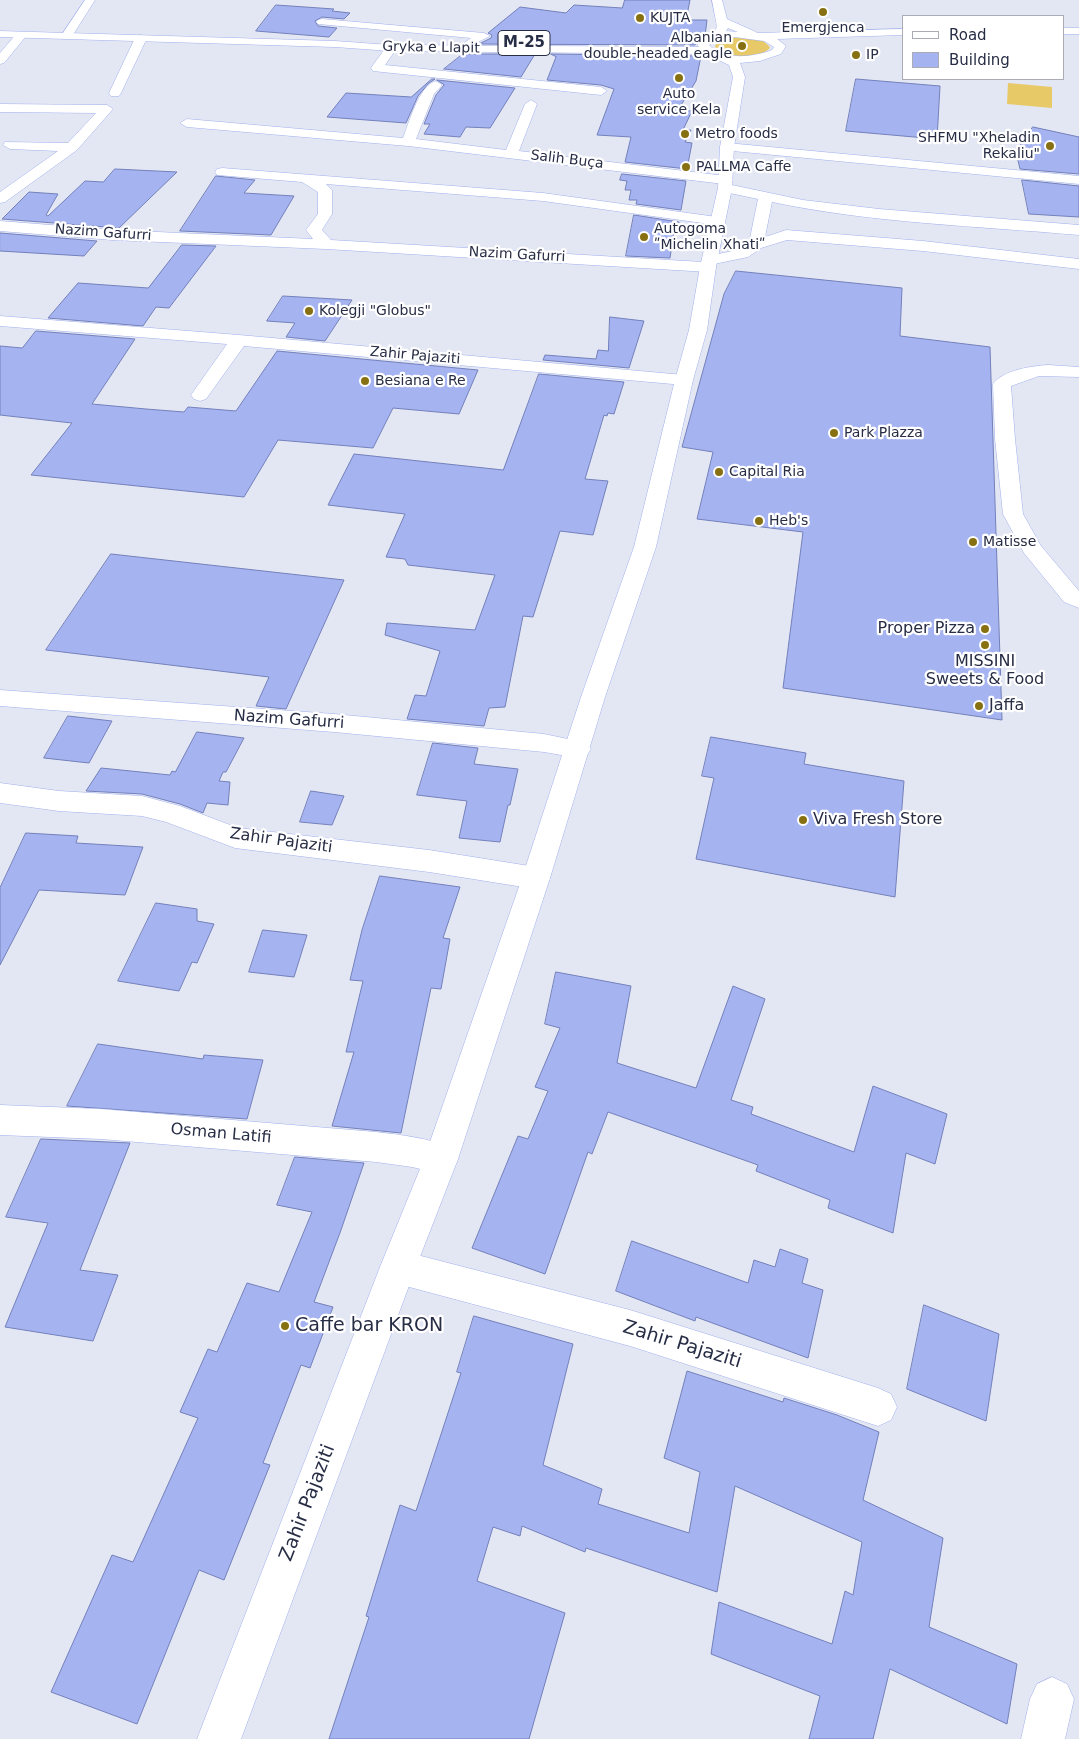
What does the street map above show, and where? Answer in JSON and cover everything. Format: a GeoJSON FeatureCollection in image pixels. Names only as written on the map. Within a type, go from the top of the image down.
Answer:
{"type":"FeatureCollection","features":[{"type":"Feature","properties":{"kind":"street"},"geometry":{"type":"LineString","coordinates":[[67,36],[90,0]]}},
{"type":"Feature","properties":{"kind":"street"},"geometry":{"type":"LineString","coordinates":[[707,51],[703,45],[704,42],[715,36],[723,27],[717,0]]}},
{"type":"Feature","properties":{"kind":"street","name":"Gryka e Llapit"},"geometry":{"type":"LineString","coordinates":[[322,22],[484,36],[470,42]]}},
{"type":"Feature","properties":{"kind":"street"},"geometry":{"type":"LineString","coordinates":[[722,22],[756,35]]}},
{"type":"Feature","properties":{"kind":"street"},"geometry":{"type":"LineString","coordinates":[[1064,26],[1079,25]]}},
{"type":"Feature","properties":{"kind":"street"},"geometry":{"type":"LineString","coordinates":[[1064,32],[1079,30]]}},
{"type":"Feature","properties":{"kind":"street","name":"M-25"},"geometry":{"type":"LineString","coordinates":[[715,36],[902,32]]}},
{"type":"Feature","properties":{"kind":"street","name":"Gryka e Llapit"},"geometry":{"type":"LineString","coordinates":[[0,34],[335,44],[391,48],[707,51]]}},
{"type":"Feature","properties":{"kind":"street"},"geometry":{"type":"LineString","coordinates":[[0,60],[21,35]]}},
{"type":"Feature","properties":{"kind":"street","name":"M-25"},"geometry":{"type":"LineString","coordinates":[[756,35],[773,40],[780,46]]}},
{"type":"Feature","properties":{"kind":"street","name":"Gryka e Llapit"},"geometry":{"type":"LineString","coordinates":[[335,44],[470,42],[641,44],[690,41],[715,36]]}},
{"type":"Feature","properties":{"kind":"street"},"geometry":{"type":"LineString","coordinates":[[115,93],[141,38]]}},
{"type":"Feature","properties":{"kind":"street"},"geometry":{"type":"LineString","coordinates":[[720,56],[734,63],[738,77],[752,64],[777,52],[780,46],[804,42],[902,38]]}},
{"type":"Feature","properties":{"kind":"street"},"geometry":{"type":"LineString","coordinates":[[391,48],[377,68],[601,91]]}},
{"type":"Feature","properties":{"kind":"street","name":"M-25"},"geometry":{"type":"LineString","coordinates":[[707,51],[720,56],[746,59],[766,57]]}},
{"type":"Feature","properties":{"kind":"street","name":"Zahir Pajaziti"},"geometry":{"type":"LineString","coordinates":[[219,1739],[398,1267],[442,1159],[536,878],[593,697],[645,547],[684,380],[698,330],[717,221],[726,184],[727,147],[738,77]]}},
{"type":"Feature","properties":{"kind":"street"},"geometry":{"type":"LineString","coordinates":[[408,142],[428,94],[436,86]]}},
{"type":"Feature","properties":{"kind":"street"},"geometry":{"type":"LineString","coordinates":[[510,154],[531,104]]}},
{"type":"Feature","properties":{"kind":"street"},"geometry":{"type":"LineString","coordinates":[[0,108],[107,109],[72,147],[0,199]]}},
{"type":"Feature","properties":{"kind":"street","name":"Salih Buça"},"geometry":{"type":"LineString","coordinates":[[190,123],[408,142],[510,154],[726,184],[766,196],[804,204],[879,213],[1079,230]]}},
{"type":"Feature","properties":{"kind":"street"},"geometry":{"type":"LineString","coordinates":[[10,145],[72,147]]}},
{"type":"Feature","properties":{"kind":"street"},"geometry":{"type":"LineString","coordinates":[[727,147],[1079,180]]}},
{"type":"Feature","properties":{"kind":"street"},"geometry":{"type":"LineString","coordinates":[[222,172],[543,198],[717,221]]}},
{"type":"Feature","properties":{"kind":"street"},"geometry":{"type":"LineString","coordinates":[[306,179],[325,190],[325,214],[314,230],[326,244]]}},
{"type":"Feature","properties":{"kind":"street"},"geometry":{"type":"LineString","coordinates":[[0,188],[15,188]]}},
{"type":"Feature","properties":{"kind":"street"},"geometry":{"type":"LineString","coordinates":[[756,245],[766,196]]}},
{"type":"Feature","properties":{"kind":"street","name":"Nazim Gafurri"},"geometry":{"type":"LineString","coordinates":[[0,226],[113,235],[709,263],[742,254],[756,245],[786,235],[923,246],[1079,264]]}},
{"type":"Feature","properties":{"kind":"street","name":"Zahir Pajaziti"},"geometry":{"type":"LineString","coordinates":[[0,321],[145,334],[240,340],[684,380]]}},
{"type":"Feature","properties":{"kind":"street"},"geometry":{"type":"LineString","coordinates":[[200,395],[240,340]]}},
{"type":"Feature","properties":{"kind":"street"},"geometry":{"type":"LineString","coordinates":[[1079,372],[1037,370],[1021,374],[1002,384],[1012,514],[1032,548],[1072,597],[1079,601]]}},
{"type":"Feature","properties":{"kind":"street","name":"Nazim Gafurri"},"geometry":{"type":"LineString","coordinates":[[0,698],[334,723],[535,742],[578,749]]}},
{"type":"Feature","properties":{"kind":"street","name":"Zahir Pajaziti"},"geometry":{"type":"LineString","coordinates":[[0,794],[60,801],[142,806],[171,813],[234,838],[428,861],[536,878]]}},
{"type":"Feature","properties":{"kind":"street","name":"Osman Latifi"},"geometry":{"type":"LineString","coordinates":[[0,1120],[101,1124],[366,1146],[406,1151],[442,1159]]}},
{"type":"Feature","properties":{"kind":"street","name":"Zahir Pajaziti"},"geometry":{"type":"LineString","coordinates":[[398,1267],[630,1328],[878,1407]]}},
{"type":"Feature","properties":{"kind":"shaded area"},"geometry":{"type":"Polygon","coordinates":[[[743,37],[763,41],[770,48],[758,54],[742,56],[720,51],[715,47],[719,41],[743,37]]]}},
{"type":"Feature","properties":{"kind":"shaded area"},"geometry":{"type":"Polygon","coordinates":[[[1008,83],[1052,87],[1052,108],[1007,104],[1008,83]]]}},
{"type":"Feature","properties":{"kind":"building"},"geometry":{"type":"Polygon","coordinates":[[[625,0],[690,0],[686,20],[707,20],[705,36],[695,45],[479,44],[491,38],[492,35],[488,33],[520,7],[566,13],[574,5],[622,8],[625,0]]]}},
{"type":"Feature","properties":{"kind":"building"},"geometry":{"type":"Polygon","coordinates":[[[276,5],[334,9],[332,11],[350,13],[344,19],[322,17],[315,21],[318,26],[337,28],[329,37],[256,31],[276,5]]]}},
{"type":"Feature","properties":{"kind":"building"},"geometry":{"type":"Polygon","coordinates":[[[463,54],[535,54],[521,77],[444,69],[463,54]]]}},
{"type":"Feature","properties":{"kind":"building"},"geometry":{"type":"Polygon","coordinates":[[[551,54],[701,56],[696,81],[678,110],[692,111],[683,130],[691,130],[685,142],[692,143],[687,169],[625,162],[631,137],[597,135],[614,89],[601,85],[547,80],[556,57],[551,54]]]}},
{"type":"Feature","properties":{"kind":"building"},"geometry":{"type":"Polygon","coordinates":[[[432,79],[435,79],[418,96],[406,123],[327,117],[346,93],[411,97],[432,79]]]}},
{"type":"Feature","properties":{"kind":"building"},"geometry":{"type":"Polygon","coordinates":[[[856,79],[940,86],[937,139],[846,131],[856,79]]]}},
{"type":"Feature","properties":{"kind":"building"},"geometry":{"type":"Polygon","coordinates":[[[437,80],[515,88],[490,128],[466,127],[460,137],[424,134],[430,124],[424,124],[436,95],[444,85],[437,80]]]}},
{"type":"Feature","properties":{"kind":"building"},"geometry":{"type":"Polygon","coordinates":[[[1033,127],[1079,137],[1079,174],[1020,169],[1016,152],[1033,127]]]}},
{"type":"Feature","properties":{"kind":"building"},"geometry":{"type":"Polygon","coordinates":[[[115,169],[177,172],[119,228],[2,219],[29,192],[58,194],[46,215],[48,216],[85,181],[103,182],[115,169]]]}},
{"type":"Feature","properties":{"kind":"building"},"geometry":{"type":"Polygon","coordinates":[[[622,174],[686,181],[681,210],[636,204],[637,200],[629,200],[631,190],[625,190],[627,181],[620,180],[622,174]]]}},
{"type":"Feature","properties":{"kind":"building"},"geometry":{"type":"Polygon","coordinates":[[[216,176],[255,180],[244,193],[294,196],[271,235],[180,231],[216,176]]]}},
{"type":"Feature","properties":{"kind":"building"},"geometry":{"type":"Polygon","coordinates":[[[1022,180],[1079,186],[1079,217],[1029,214],[1022,180]]]}},
{"type":"Feature","properties":{"kind":"building"},"geometry":{"type":"Polygon","coordinates":[[[634,215],[679,222],[677,231],[674,231],[670,258],[626,256],[634,215]]]}},
{"type":"Feature","properties":{"kind":"building"},"geometry":{"type":"Polygon","coordinates":[[[0,233],[97,241],[84,256],[0,251],[0,233]]]}},
{"type":"Feature","properties":{"kind":"building"},"geometry":{"type":"Polygon","coordinates":[[[182,245],[216,246],[169,308],[156,307],[143,326],[48,318],[78,283],[148,288],[182,245]]]}},
{"type":"Feature","properties":{"kind":"building"},"geometry":{"type":"Polygon","coordinates":[[[736,271],[902,288],[900,336],[990,347],[1002,720],[783,688],[803,532],[697,519],[713,452],[682,447],[724,294],[736,271]]]}},
{"type":"Feature","properties":{"kind":"building","name":"Kolegji \"Globus\""},"geometry":{"type":"Polygon","coordinates":[[[283,296],[352,300],[325,341],[286,337],[295,323],[267,321],[283,296]]]}},
{"type":"Feature","properties":{"kind":"building"},"geometry":{"type":"Polygon","coordinates":[[[610,317],[644,321],[629,368],[543,360],[545,355],[596,359],[598,350],[608,351],[610,317]]]}},
{"type":"Feature","properties":{"kind":"building"},"geometry":{"type":"Polygon","coordinates":[[[36,331],[135,339],[92,404],[146,409],[184,412],[188,407],[236,411],[277,351],[478,370],[459,414],[393,408],[373,448],[278,440],[244,497],[31,475],[72,423],[0,415],[0,346],[22,348],[36,331]]]}},
{"type":"Feature","properties":{"kind":"building"},"geometry":{"type":"Polygon","coordinates":[[[539,374],[624,382],[614,414],[608,413],[607,416],[604,415],[585,479],[608,481],[593,535],[560,531],[533,617],[523,616],[505,707],[489,708],[484,726],[407,719],[415,695],[426,696],[440,651],[385,635],[387,623],[475,630],[495,575],[408,565],[405,559],[386,557],[405,514],[328,505],[354,454],[503,470],[539,374]]]}},
{"type":"Feature","properties":{"kind":"building"},"geometry":{"type":"Polygon","coordinates":[[[111,554],[344,580],[286,709],[256,706],[269,677],[46,650],[111,554]]]}},
{"type":"Feature","properties":{"kind":"building"},"geometry":{"type":"Polygon","coordinates":[[[68,716],[112,721],[89,763],[44,758],[68,716]]]}},
{"type":"Feature","properties":{"kind":"building"},"geometry":{"type":"Polygon","coordinates":[[[197,732],[244,738],[226,772],[223,772],[219,781],[230,782],[228,805],[207,803],[203,813],[180,804],[142,794],[86,791],[101,768],[170,775],[172,771],[175,772],[197,732]]]}},
{"type":"Feature","properties":{"kind":"building","name":"Viva Fresh Store"},"geometry":{"type":"Polygon","coordinates":[[[711,737],[806,753],[804,764],[904,781],[895,897],[696,859],[714,778],[702,776],[711,737]]]}},
{"type":"Feature","properties":{"kind":"building"},"geometry":{"type":"Polygon","coordinates":[[[433,743],[478,748],[474,764],[518,769],[500,842],[459,838],[467,801],[417,795],[433,743]]]}},
{"type":"Feature","properties":{"kind":"building"},"geometry":{"type":"Polygon","coordinates":[[[311,791],[344,796],[332,825],[300,822],[311,791]]]}},
{"type":"Feature","properties":{"kind":"building"},"geometry":{"type":"Polygon","coordinates":[[[26,833],[78,836],[76,843],[143,847],[125,895],[39,890],[0,965],[0,888],[26,833]]]}},
{"type":"Feature","properties":{"kind":"building"},"geometry":{"type":"Polygon","coordinates":[[[380,876],[460,887],[443,938],[450,939],[441,989],[431,988],[401,1133],[332,1126],[354,1052],[346,1052],[363,981],[350,980],[362,930],[380,876]]]}},
{"type":"Feature","properties":{"kind":"building"},"geometry":{"type":"Polygon","coordinates":[[[156,903],[197,909],[197,921],[214,924],[197,963],[192,962],[179,991],[118,981],[156,903]]]}},
{"type":"Feature","properties":{"kind":"building"},"geometry":{"type":"Polygon","coordinates":[[[263,930],[307,935],[294,977],[249,972],[263,930]]]}},
{"type":"Feature","properties":{"kind":"building"},"geometry":{"type":"Polygon","coordinates":[[[556,972],[631,986],[617,1063],[696,1088],[733,986],[765,999],[731,1100],[753,1107],[751,1114],[854,1152],[873,1086],[947,1114],[935,1164],[906,1153],[893,1233],[828,1208],[830,1200],[756,1171],[758,1165],[608,1112],[592,1154],[588,1152],[545,1274],[472,1248],[518,1136],[528,1139],[548,1091],[535,1087],[560,1028],[545,1024],[556,972]]]}},
{"type":"Feature","properties":{"kind":"building"},"geometry":{"type":"Polygon","coordinates":[[[98,1044],[203,1059],[204,1055],[263,1060],[247,1119],[67,1106],[98,1044]]]}},
{"type":"Feature","properties":{"kind":"building"},"geometry":{"type":"Polygon","coordinates":[[[41,1139],[130,1143],[80,1270],[118,1275],[93,1341],[5,1327],[48,1223],[6,1217],[41,1139]]]}},
{"type":"Feature","properties":{"kind":"building"},"geometry":{"type":"Polygon","coordinates":[[[295,1157],[364,1163],[314,1302],[333,1307],[310,1368],[301,1365],[263,1463],[270,1465],[224,1580],[199,1570],[137,1724],[51,1692],[112,1555],[133,1562],[198,1418],[180,1412],[208,1349],[217,1352],[247,1283],[279,1292],[312,1212],[277,1205],[295,1157]]]}},
{"type":"Feature","properties":{"kind":"building"},"geometry":{"type":"Polygon","coordinates":[[[632,1241],[748,1283],[754,1260],[775,1267],[780,1249],[808,1259],[802,1283],[823,1290],[808,1358],[696,1317],[695,1321],[616,1291],[632,1241]]]}},
{"type":"Feature","properties":{"kind":"building"},"geometry":{"type":"Polygon","coordinates":[[[924,1305],[999,1334],[986,1421],[907,1389],[924,1305]]]}},
{"type":"Feature","properties":{"kind":"building"},"geometry":{"type":"Polygon","coordinates":[[[474,1316],[573,1344],[543,1465],[602,1489],[598,1504],[689,1533],[700,1472],[664,1458],[687,1371],[783,1402],[784,1398],[837,1415],[879,1432],[863,1500],[943,1538],[929,1627],[1017,1664],[1007,1724],[890,1669],[873,1739],[809,1739],[820,1696],[711,1654],[719,1602],[832,1644],[845,1591],[853,1595],[862,1542],[735,1486],[717,1592],[586,1548],[585,1552],[522,1526],[520,1536],[493,1527],[477,1581],[565,1613],[529,1739],[329,1739],[369,1617],[366,1616],[400,1505],[416,1511],[461,1373],[457,1372],[474,1316]]]}},
{"type":"Feature","properties":{"kind":"place","name":"Emergjenca"},"geometry":{"type":"Point","coordinates":[823,12]}},
{"type":"Feature","properties":{"kind":"place","name":"KUJTA"},"geometry":{"type":"Point","coordinates":[640,18]}},
{"type":"Feature","properties":{"kind":"place","name":"Albanian double-headed eagle"},"geometry":{"type":"Point","coordinates":[742,46]}},
{"type":"Feature","properties":{"kind":"place","name":"IP"},"geometry":{"type":"Point","coordinates":[856,55]}},
{"type":"Feature","properties":{"kind":"place","name":"Auto service Kela"},"geometry":{"type":"Point","coordinates":[679,78]}},
{"type":"Feature","properties":{"kind":"place","name":"Metro foods"},"geometry":{"type":"Point","coordinates":[685,134]}},
{"type":"Feature","properties":{"kind":"place","name":"SHFMU \"Xheladin Rekaliu\""},"geometry":{"type":"Point","coordinates":[1050,146]}},
{"type":"Feature","properties":{"kind":"place","name":"PALLMA Caffe"},"geometry":{"type":"Point","coordinates":[686,167]}},
{"type":"Feature","properties":{"kind":"place","name":"Autogoma ʺMichelin Xhatiʺ"},"geometry":{"type":"Point","coordinates":[644,237]}},
{"type":"Feature","properties":{"kind":"place","name":"Kolegji \"Globus\""},"geometry":{"type":"Point","coordinates":[309,311]}},
{"type":"Feature","properties":{"kind":"place","name":"Besiana e Re"},"geometry":{"type":"Point","coordinates":[365,381]}},
{"type":"Feature","properties":{"kind":"place","name":"Park Plazza"},"geometry":{"type":"Point","coordinates":[834,433]}},
{"type":"Feature","properties":{"kind":"place","name":"Capital Ria"},"geometry":{"type":"Point","coordinates":[719,472]}},
{"type":"Feature","properties":{"kind":"place","name":"Heb's"},"geometry":{"type":"Point","coordinates":[759,521]}},
{"type":"Feature","properties":{"kind":"place","name":"Matisse"},"geometry":{"type":"Point","coordinates":[973,542]}},
{"type":"Feature","properties":{"kind":"place","name":"Proper Pizza"},"geometry":{"type":"Point","coordinates":[985,629]}},
{"type":"Feature","properties":{"kind":"place","name":"MISSINI Sweets & Food"},"geometry":{"type":"Point","coordinates":[985,645]}},
{"type":"Feature","properties":{"kind":"place","name":"Jaffa"},"geometry":{"type":"Point","coordinates":[979,706]}},
{"type":"Feature","properties":{"kind":"place","name":"Viva Fresh Store"},"geometry":{"type":"Point","coordinates":[803,820]}},
{"type":"Feature","properties":{"kind":"place","name":"Caffe bar KRON"},"geometry":{"type":"Point","coordinates":[285,1326]}}]}
